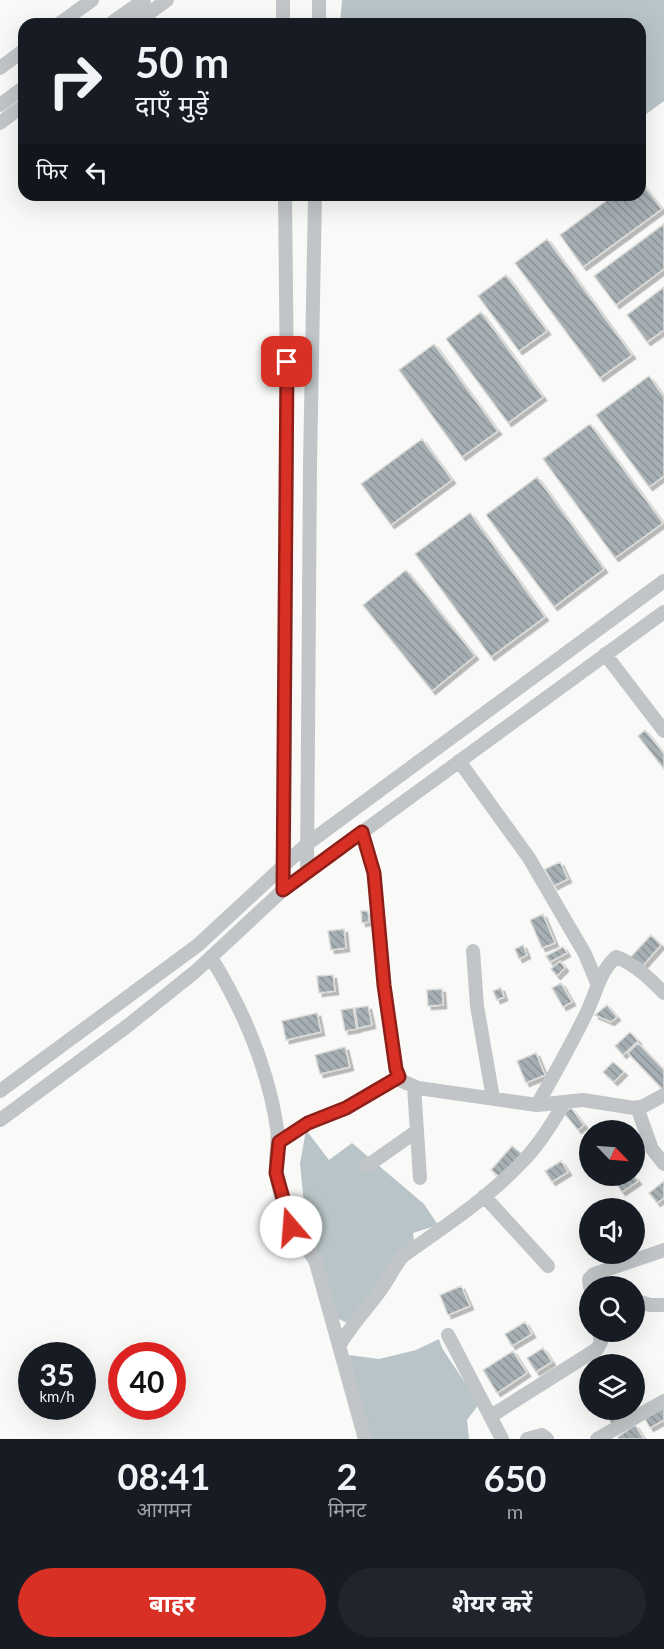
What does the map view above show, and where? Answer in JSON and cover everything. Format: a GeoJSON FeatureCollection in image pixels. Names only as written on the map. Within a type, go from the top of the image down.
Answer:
{"type":"FeatureCollection","features":[{"type":"Feature","properties":{"kind":"street"},"geometry":{"type":"LineString","coordinates":[[67,18],[92,0]]}},
{"type":"Feature","properties":{"kind":"street"},"geometry":{"type":"LineString","coordinates":[[118,18],[144,0]]}},
{"type":"Feature","properties":{"kind":"street"},"geometry":{"type":"LineString","coordinates":[[142,18],[167,0]]}},
{"type":"Feature","properties":{"kind":"street"},"geometry":{"type":"LineString","coordinates":[[283,0],[283,18]]}},
{"type":"Feature","properties":{"kind":"street"},"geometry":{"type":"LineString","coordinates":[[319,0],[319,18]]}},
{"type":"Feature","properties":{"kind":"street"},"geometry":{"type":"LineString","coordinates":[[0,68],[18,54]]}},
{"type":"Feature","properties":{"kind":"street"},"geometry":{"type":"LineString","coordinates":[[0,105],[18,92]]}},
{"type":"Feature","properties":{"kind":"street"},"geometry":{"type":"LineString","coordinates":[[0,123],[18,110]]}},
{"type":"Feature","properties":{"kind":"street"},"geometry":{"type":"LineString","coordinates":[[283,890],[287,398],[285,201]]}},
{"type":"Feature","properties":{"kind":"street"},"geometry":{"type":"LineString","coordinates":[[307,872],[309,477],[315,201]]}},
{"type":"Feature","properties":{"kind":"street"},"geometry":{"type":"LineString","coordinates":[[0,1091],[198,945],[307,844],[664,581]]}},
{"type":"Feature","properties":{"kind":"street"},"geometry":{"type":"LineString","coordinates":[[0,1120],[126,1027],[212,959],[283,890],[664,612]]}},
{"type":"Feature","properties":{"kind":"street"},"geometry":{"type":"LineString","coordinates":[[605,654],[664,731]]}},
{"type":"Feature","properties":{"kind":"street"},"geometry":{"type":"LineString","coordinates":[[459,761],[529,858],[585,954],[597,983]]}},
{"type":"Feature","properties":{"kind":"street"},"geometry":{"type":"LineString","coordinates":[[362,832],[374,873],[384,985],[396,1069],[402,1081],[414,1086],[537,1105],[583,1100],[637,1107],[649,1104],[664,1095]]}},
{"type":"Feature","properties":{"kind":"street"},"geometry":{"type":"LineString","coordinates":[[473,951],[477,1006],[493,1098]]}},
{"type":"Feature","properties":{"kind":"street"},"geometry":{"type":"LineString","coordinates":[[537,1105],[595,997],[597,983],[616,957],[623,959],[653,981],[664,993]]}},
{"type":"Feature","properties":{"kind":"street"},"geometry":{"type":"LineString","coordinates":[[212,959],[225,980],[255,1046],[272,1102],[279,1142],[276,1166],[283,1201],[293,1232],[316,1263],[365,1439]]}},
{"type":"Feature","properties":{"kind":"street"},"geometry":{"type":"LineString","coordinates":[[279,1142],[308,1123],[346,1108],[399,1077]]}},
{"type":"Feature","properties":{"kind":"street"},"geometry":{"type":"LineString","coordinates":[[414,1086],[420,1178]]}},
{"type":"Feature","properties":{"kind":"street"},"geometry":{"type":"LineString","coordinates":[[339,1346],[355,1319],[384,1286],[395,1265],[403,1256],[484,1196],[529,1154],[565,1102]]}},
{"type":"Feature","properties":{"kind":"street"},"geometry":{"type":"LineString","coordinates":[[637,1107],[652,1149],[664,1164]]}},
{"type":"Feature","properties":{"kind":"street"},"geometry":{"type":"LineString","coordinates":[[367,1166],[417,1131]]}},
{"type":"Feature","properties":{"kind":"street"},"geometry":{"type":"LineString","coordinates":[[484,1196],[548,1266]]}},
{"type":"Feature","properties":{"kind":"street"},"geometry":{"type":"LineString","coordinates":[[592,1276],[664,1250]]}},
{"type":"Feature","properties":{"kind":"street"},"geometry":{"type":"LineString","coordinates":[[645,1303],[664,1305]]}},
{"type":"Feature","properties":{"kind":"street"},"geometry":{"type":"LineString","coordinates":[[448,1335],[502,1439]]}},
{"type":"Feature","properties":{"kind":"street"},"geometry":{"type":"LineString","coordinates":[[491,1416],[597,1349],[601,1342]]}},
{"type":"Feature","properties":{"kind":"street"},"geometry":{"type":"LineString","coordinates":[[597,1439],[664,1401]]}},
{"type":"Feature","properties":{"kind":"street"},"geometry":{"type":"LineString","coordinates":[[527,1439],[542,1435],[547,1439]]}},
{"type":"Feature","properties":{"kind":"shaded area"},"geometry":{"type":"Polygon","coordinates":[[[342,0],[664,0],[664,101],[646,114],[646,18],[340,18],[342,0]]]}},
{"type":"Feature","properties":{"kind":"shaded area"},"geometry":{"type":"Polygon","coordinates":[[[306,1130],[329,1160],[352,1143],[424,1204],[438,1225],[413,1233],[415,1248],[347,1323],[335,1317],[314,1243],[306,1224],[300,1164],[306,1130]]]}},
{"type":"Feature","properties":{"kind":"shaded area"},"geometry":{"type":"Polygon","coordinates":[[[439,1339],[442,1348],[479,1404],[467,1420],[469,1439],[369,1439],[349,1355],[379,1359],[416,1350],[439,1339]]]}},
{"type":"Feature","properties":{"kind":"building"},"geometry":{"type":"Polygon","coordinates":[[[646,189],[662,209],[583,267],[560,235],[606,201],[646,201],[646,189]]]}},
{"type":"Feature","properties":{"kind":"building"},"geometry":{"type":"Polygon","coordinates":[[[664,224],[664,269],[616,305],[594,276],[664,224]]]}},
{"type":"Feature","properties":{"kind":"building"},"geometry":{"type":"Polygon","coordinates":[[[547,239],[632,355],[600,378],[515,263],[547,239]]]}},
{"type":"Feature","properties":{"kind":"building"},"geometry":{"type":"Polygon","coordinates":[[[506,275],[547,331],[519,351],[478,296],[506,275]]]}},
{"type":"Feature","properties":{"kind":"building"},"geometry":{"type":"Polygon","coordinates":[[[664,287],[664,330],[647,342],[627,315],[664,287]]]}},
{"type":"Feature","properties":{"kind":"building"},"geometry":{"type":"Polygon","coordinates":[[[481,312],[543,397],[508,423],[446,339],[481,312]]]}},
{"type":"Feature","properties":{"kind":"building"},"geometry":{"type":"Polygon","coordinates":[[[434,344],[498,431],[462,457],[399,370],[434,344]]]}},
{"type":"Feature","properties":{"kind":"building"},"geometry":{"type":"Polygon","coordinates":[[[649,376],[664,397],[664,476],[649,487],[596,415],[649,376]]]}},
{"type":"Feature","properties":{"kind":"building"},"geometry":{"type":"Polygon","coordinates":[[[590,424],[663,523],[615,558],[543,459],[590,424]]]}},
{"type":"Feature","properties":{"kind":"building"},"geometry":{"type":"Polygon","coordinates":[[[422,439],[452,480],[391,525],[361,484],[422,439]]]}},
{"type":"Feature","properties":{"kind":"building"},"geometry":{"type":"Polygon","coordinates":[[[537,477],[604,569],[554,607],[486,515],[537,477]]]}},
{"type":"Feature","properties":{"kind":"building"},"geometry":{"type":"Polygon","coordinates":[[[470,513],[545,617],[491,657],[415,554],[470,513]]]}},
{"type":"Feature","properties":{"kind":"building"},"geometry":{"type":"Polygon","coordinates":[[[406,570],[475,656],[432,691],[363,605],[406,570]]]}},
{"type":"Feature","properties":{"kind":"building"},"geometry":{"type":"Polygon","coordinates":[[[645,730],[664,754],[664,769],[638,736],[645,730]]]}},
{"type":"Feature","properties":{"kind":"building"},"geometry":{"type":"Polygon","coordinates":[[[560,862],[568,879],[554,886],[545,869],[560,862]]]}},
{"type":"Feature","properties":{"kind":"building"},"geometry":{"type":"Polygon","coordinates":[[[361,911],[368,911],[369,922],[362,923],[361,911]]]}},
{"type":"Feature","properties":{"kind":"building"},"geometry":{"type":"Polygon","coordinates":[[[543,914],[555,943],[542,948],[530,920],[543,914]]]}},
{"type":"Feature","properties":{"kind":"building"},"geometry":{"type":"Polygon","coordinates":[[[344,929],[346,948],[331,950],[328,931],[344,929]]]}},
{"type":"Feature","properties":{"kind":"building"},"geometry":{"type":"Polygon","coordinates":[[[651,935],[661,945],[640,969],[629,959],[651,935]]]}},
{"type":"Feature","properties":{"kind":"building"},"geometry":{"type":"Polygon","coordinates":[[[523,945],[527,955],[519,959],[515,949],[523,945]]]}},
{"type":"Feature","properties":{"kind":"building"},"geometry":{"type":"Polygon","coordinates":[[[563,947],[567,953],[550,962],[546,956],[563,947]]]}},
{"type":"Feature","properties":{"kind":"building"},"geometry":{"type":"Polygon","coordinates":[[[560,961],[565,968],[557,976],[551,969],[560,961]]]}},
{"type":"Feature","properties":{"kind":"building"},"geometry":{"type":"Polygon","coordinates":[[[333,975],[335,991],[319,993],[317,976],[333,975]]]}},
{"type":"Feature","properties":{"kind":"building"},"geometry":{"type":"Polygon","coordinates":[[[561,983],[572,1002],[563,1007],[552,988],[561,983]]]}},
{"type":"Feature","properties":{"kind":"building"},"geometry":{"type":"Polygon","coordinates":[[[501,988],[504,997],[497,1000],[493,991],[501,988]]]}},
{"type":"Feature","properties":{"kind":"building"},"geometry":{"type":"Polygon","coordinates":[[[442,989],[443,1005],[428,1006],[427,990],[442,989]]]}},
{"type":"Feature","properties":{"kind":"building"},"geometry":{"type":"Polygon","coordinates":[[[607,1005],[617,1017],[611,1022],[595,1015],[607,1005]]]}},
{"type":"Feature","properties":{"kind":"building"},"geometry":{"type":"Polygon","coordinates":[[[368,1006],[372,1025],[358,1028],[355,1008],[368,1006]]]}},
{"type":"Feature","properties":{"kind":"building"},"geometry":{"type":"Polygon","coordinates":[[[353,1008],[357,1029],[345,1031],[341,1010],[353,1008]]]}},
{"type":"Feature","properties":{"kind":"building"},"geometry":{"type":"Polygon","coordinates":[[[317,1013],[321,1032],[286,1040],[282,1021],[317,1013]]]}},
{"type":"Feature","properties":{"kind":"building"},"geometry":{"type":"Polygon","coordinates":[[[630,1032],[638,1041],[623,1055],[615,1046],[630,1032]]]}},
{"type":"Feature","properties":{"kind":"building"},"geometry":{"type":"Polygon","coordinates":[[[638,1043],[664,1070],[664,1091],[628,1053],[638,1043]]]}},
{"type":"Feature","properties":{"kind":"building"},"geometry":{"type":"Polygon","coordinates":[[[345,1047],[350,1067],[320,1074],[315,1055],[345,1047]]]}},
{"type":"Feature","properties":{"kind":"building"},"geometry":{"type":"Polygon","coordinates":[[[536,1053],[545,1075],[526,1083],[517,1061],[536,1053]]]}},
{"type":"Feature","properties":{"kind":"building"},"geometry":{"type":"Polygon","coordinates":[[[613,1062],[624,1072],[614,1082],[603,1072],[613,1062]]]}},
{"type":"Feature","properties":{"kind":"building"},"geometry":{"type":"Polygon","coordinates":[[[571,1108],[580,1120],[579,1129],[578,1130],[564,1113],[571,1108]]]}},
{"type":"Feature","properties":{"kind":"building"},"geometry":{"type":"Polygon","coordinates":[[[512,1146],[522,1154],[501,1178],[491,1170],[512,1146]]]}},
{"type":"Feature","properties":{"kind":"building"},"geometry":{"type":"Polygon","coordinates":[[[561,1161],[568,1172],[552,1182],[545,1171],[561,1161]]]}},
{"type":"Feature","properties":{"kind":"building"},"geometry":{"type":"Polygon","coordinates":[[[664,1181],[664,1198],[657,1203],[649,1193],[664,1181]]]}},
{"type":"Feature","properties":{"kind":"building"},"geometry":{"type":"Polygon","coordinates":[[[618,1186],[631,1186],[622,1192],[618,1186]]]}},
{"type":"Feature","properties":{"kind":"building"},"geometry":{"type":"Polygon","coordinates":[[[461,1286],[470,1306],[448,1315],[440,1295],[461,1286]]]}},
{"type":"Feature","properties":{"kind":"building"},"geometry":{"type":"Polygon","coordinates":[[[525,1322],[532,1334],[512,1346],[505,1334],[525,1322]]]}},
{"type":"Feature","properties":{"kind":"building"},"geometry":{"type":"Polygon","coordinates":[[[543,1348],[552,1362],[536,1372],[527,1358],[543,1348]]]}},
{"type":"Feature","properties":{"kind":"building"},"geometry":{"type":"Polygon","coordinates":[[[513,1351],[527,1373],[497,1393],[483,1370],[513,1351]]]}},
{"type":"Feature","properties":{"kind":"building"},"geometry":{"type":"Polygon","coordinates":[[[664,1407],[664,1420],[650,1428],[645,1414],[664,1407]]]}},
{"type":"Feature","properties":{"kind":"building"},"geometry":{"type":"Polygon","coordinates":[[[610,1420],[620,1420],[612,1425],[610,1420]]]}},
{"type":"Feature","properties":{"kind":"building"},"geometry":{"type":"Polygon","coordinates":[[[635,1425],[644,1439],[619,1439],[618,1437],[635,1425]]]}},
{"type":"Feature","properties":{"kind":"route"},"geometry":{"type":"LineString","coordinates":[[287,362],[283,890],[362,832],[374,873],[384,985],[399,1077],[346,1108],[308,1123],[279,1142],[276,1173],[291,1227]]}}]}
